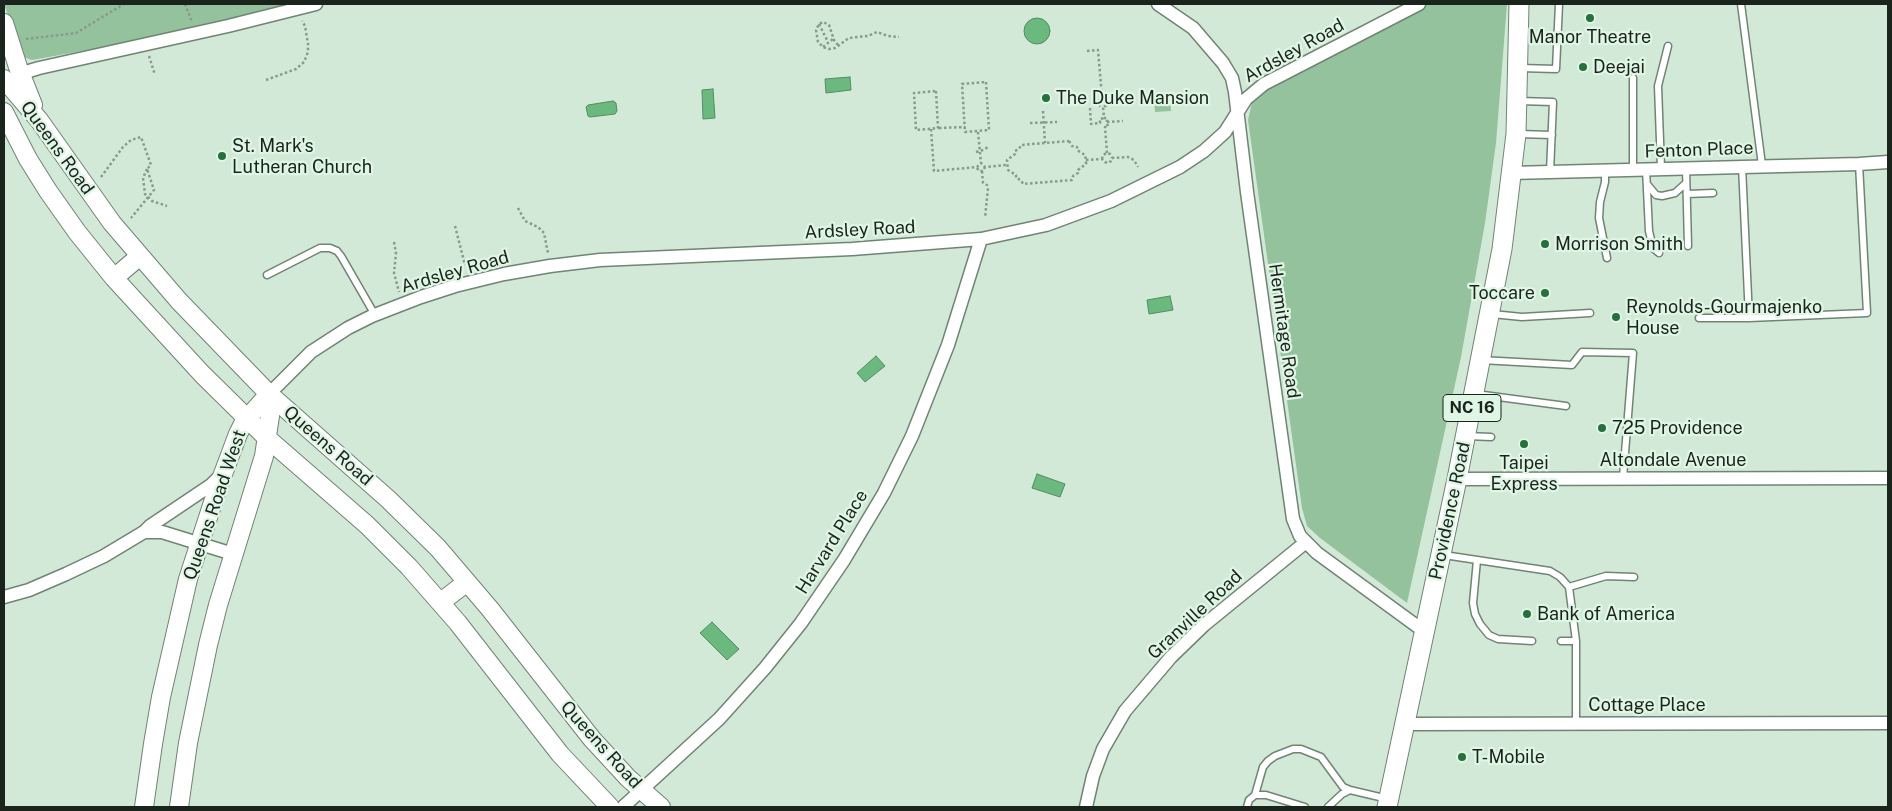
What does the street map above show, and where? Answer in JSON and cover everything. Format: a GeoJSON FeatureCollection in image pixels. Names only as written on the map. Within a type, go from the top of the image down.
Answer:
{"type":"FeatureCollection","features":[{"type":"Feature","properties":{"kind":"main road","name":"Providence Road"},"geometry":{"type":"LineString","coordinates":[[1388,803],[1458,479],[1502,249],[1516,134],[1519,4]]}},
{"type":"Feature","properties":{"kind":"main road","name":"Queens Road"},"geometry":{"type":"LineString","coordinates":[[4,23],[10,82],[92,197],[140,256],[203,327],[269,394],[407,517],[438,548],[490,609],[574,718],[641,791],[661,807]]}},
{"type":"Feature","properties":{"kind":"main road","name":"Queens Road"},"geometry":{"type":"LineString","coordinates":[[4,112],[28,159],[77,232],[161,332],[267,438],[388,544],[441,602],[560,754],[610,807]]}},
{"type":"Feature","properties":{"kind":"main road"},"geometry":{"type":"LineString","coordinates":[[114,278],[140,256]]}},
{"type":"Feature","properties":{"kind":"main road","name":"Queens Road West"},"geometry":{"type":"LineString","coordinates":[[144,807],[152,744],[166,670],[181,608],[200,543],[238,434],[247,418],[269,394]]}},
{"type":"Feature","properties":{"kind":"main road","name":"Queens Road West"},"geometry":{"type":"LineString","coordinates":[[179,807],[200,679],[218,605],[262,464],[271,408],[269,394]]}},
{"type":"Feature","properties":{"kind":"main road"},"geometry":{"type":"LineString","coordinates":[[441,602],[467,582]]}},
{"type":"Feature","properties":{"kind":"street"},"geometry":{"type":"LineString","coordinates":[[10,82],[29,71],[39,68],[228,26],[316,4]]}},
{"type":"Feature","properties":{"kind":"street","name":"Hermitage Road"},"geometry":{"type":"LineString","coordinates":[[1158,4],[1193,28],[1232,78],[1293,520],[1300,536],[1317,553],[1424,632]]}},
{"type":"Feature","properties":{"kind":"street","name":"Ardsley Road"},"geometry":{"type":"LineString","coordinates":[[269,394],[311,352],[342,332],[375,315],[455,286],[504,274],[600,260],[852,249],[981,239],[1046,225],[1111,202],[1180,167],[1204,151],[1225,132],[1246,99],[1264,84],[1420,4]]}},
{"type":"Feature","properties":{"kind":"street","name":"Fenton Place"},"geometry":{"type":"LineString","coordinates":[[1511,173],[1888,162]]}},
{"type":"Feature","properties":{"kind":"street","name":"Harvard Place"},"geometry":{"type":"LineString","coordinates":[[623,807],[719,718],[765,668],[801,623],[844,560],[884,493],[912,436],[948,345],[981,239]]}},
{"type":"Feature","properties":{"kind":"street"},"geometry":{"type":"LineString","coordinates":[[4,597],[29,590],[104,556],[144,532],[216,480],[225,469]]}},
{"type":"Feature","properties":{"kind":"street","name":"Altondale Avenue"},"geometry":{"type":"LineString","coordinates":[[1458,479],[1888,478]]}},
{"type":"Feature","properties":{"kind":"street"},"geometry":{"type":"LineString","coordinates":[[144,532],[162,532],[233,554]]}},
{"type":"Feature","properties":{"kind":"street","name":"Granville Road"},"geometry":{"type":"LineString","coordinates":[[1086,807],[1093,776],[1103,749],[1125,711],[1171,657],[1204,625],[1306,542]]}},
{"type":"Feature","properties":{"kind":"street","name":"Cottage Place"},"geometry":{"type":"LineString","coordinates":[[1405,724],[1888,723]]}},
{"type":"Feature","properties":{"kind":"lane"},"geometry":{"type":"LineString","coordinates":[[1518,68],[1556,68],[1558,4]]}},
{"type":"Feature","properties":{"kind":"lane"},"geometry":{"type":"LineString","coordinates":[[1741,4],[1762,166]]}},
{"type":"Feature","properties":{"kind":"lane"},"geometry":{"type":"LineString","coordinates":[[1661,168],[1658,86],[1668,46]]}},
{"type":"Feature","properties":{"kind":"lane"},"geometry":{"type":"LineString","coordinates":[[1633,78],[1640,169],[1647,184],[1656,195],[1662,196],[1675,193],[1686,183]]}},
{"type":"Feature","properties":{"kind":"lane"},"geometry":{"type":"LineString","coordinates":[[1517,101],[1553,102],[1550,172]]}},
{"type":"Feature","properties":{"kind":"lane"},"geometry":{"type":"LineString","coordinates":[[1516,134],[1552,135]]}},
{"type":"Feature","properties":{"kind":"lane"},"geometry":{"type":"LineString","coordinates":[[1700,318],[1867,313],[1860,164]]}},
{"type":"Feature","properties":{"kind":"lane"},"geometry":{"type":"LineString","coordinates":[[1742,166],[1748,318]]}},
{"type":"Feature","properties":{"kind":"lane"},"geometry":{"type":"LineString","coordinates":[[1686,168],[1688,246]]}},
{"type":"Feature","properties":{"kind":"lane"},"geometry":{"type":"LineString","coordinates":[[1605,170],[1606,182],[1600,202],[1599,218],[1608,258]]}},
{"type":"Feature","properties":{"kind":"lane"},"geometry":{"type":"LineString","coordinates":[[1647,184],[1650,240],[1653,248],[1659,253]]}},
{"type":"Feature","properties":{"kind":"lane"},"geometry":{"type":"LineString","coordinates":[[1687,194],[1713,193]]}},
{"type":"Feature","properties":{"kind":"lane"},"geometry":{"type":"LineString","coordinates":[[267,275],[320,248],[337,250],[375,315]]}},
{"type":"Feature","properties":{"kind":"lane"},"geometry":{"type":"LineString","coordinates":[[1490,314],[1522,318],[1590,313]]}},
{"type":"Feature","properties":{"kind":"lane"},"geometry":{"type":"LineString","coordinates":[[1481,360],[1572,365],[1582,352],[1633,353],[1623,478]]}},
{"type":"Feature","properties":{"kind":"lane"},"geometry":{"type":"LineString","coordinates":[[1475,393],[1566,406]]}},
{"type":"Feature","properties":{"kind":"lane"},"geometry":{"type":"LineString","coordinates":[[1466,436],[1491,437]]}},
{"type":"Feature","properties":{"kind":"lane"},"geometry":{"type":"LineString","coordinates":[[1441,554],[1535,567],[1550,571],[1560,577],[1568,586],[1576,641],[1576,723]]}},
{"type":"Feature","properties":{"kind":"lane"},"geometry":{"type":"LineString","coordinates":[[1477,560],[1473,603],[1475,614],[1480,624],[1490,635],[1498,639],[1532,641]]}},
{"type":"Feature","properties":{"kind":"lane"},"geometry":{"type":"LineString","coordinates":[[1568,586],[1606,576],[1634,577]]}},
{"type":"Feature","properties":{"kind":"lane"},"geometry":{"type":"LineString","coordinates":[[1561,641],[1576,641]]}},
{"type":"Feature","properties":{"kind":"lane"},"geometry":{"type":"LineString","coordinates":[[1247,807],[1249,800],[1255,795],[1263,767],[1276,756],[1294,749],[1301,749],[1322,757],[1343,787],[1388,803]]}},
{"type":"Feature","properties":{"kind":"lane"},"geometry":{"type":"LineString","coordinates":[[1328,807],[1342,794],[1350,790]]}},
{"type":"Feature","properties":{"kind":"lane"},"geometry":{"type":"LineString","coordinates":[[1255,795],[1266,795],[1305,807]]}},
{"type":"Feature","properties":{"kind":"path"},"geometry":{"type":"LineString","coordinates":[[25,40],[76,33],[124,4]]}},
{"type":"Feature","properties":{"kind":"path"},"geometry":{"type":"LineString","coordinates":[[186,4],[189,15]]}},
{"type":"Feature","properties":{"kind":"path"},"geometry":{"type":"LineString","coordinates":[[266,80],[296,69],[304,62],[308,52],[308,37],[305,26],[299,16]]}},
{"type":"Feature","properties":{"kind":"path"},"geometry":{"type":"LineString","coordinates":[[819,24],[823,22],[829,24],[833,38],[838,45]]}},
{"type":"Feature","properties":{"kind":"path"},"geometry":{"type":"LineString","coordinates":[[819,24],[828,42]]}},
{"type":"Feature","properties":{"kind":"path"},"geometry":{"type":"LineString","coordinates":[[819,24],[816,34],[818,42],[823,47],[832,49],[849,38],[868,36],[877,32],[899,37]]}},
{"type":"Feature","properties":{"kind":"path"},"geometry":{"type":"LineString","coordinates":[[823,47],[833,38]]}},
{"type":"Feature","properties":{"kind":"path"},"geometry":{"type":"LineString","coordinates":[[147,50],[155,74]]}},
{"type":"Feature","properties":{"kind":"path"},"geometry":{"type":"LineString","coordinates":[[1086,51],[1098,50],[1102,97],[1099,97],[1100,106],[1103,106],[1104,118],[1107,118],[1108,127],[1104,127]]}},
{"type":"Feature","properties":{"kind":"path"},"geometry":{"type":"LineString","coordinates":[[986,82],[989,130],[966,132],[965,127],[962,84],[986,82]]}},
{"type":"Feature","properties":{"kind":"path"},"geometry":{"type":"LineString","coordinates":[[938,128],[936,91],[914,93],[916,130],[965,127]]}},
{"type":"Feature","properties":{"kind":"path"},"geometry":{"type":"LineString","coordinates":[[1090,108],[1091,124],[1100,123]]}},
{"type":"Feature","properties":{"kind":"path"},"geometry":{"type":"LineString","coordinates":[[1043,111],[1045,143]]}},
{"type":"Feature","properties":{"kind":"path"},"geometry":{"type":"LineString","coordinates":[[1100,123],[1100,119],[1104,118]]}},
{"type":"Feature","properties":{"kind":"path"},"geometry":{"type":"LineString","coordinates":[[1107,122],[1123,121]]}},
{"type":"Feature","properties":{"kind":"path"},"geometry":{"type":"LineString","coordinates":[[1030,123],[1057,122]]}},
{"type":"Feature","properties":{"kind":"path"},"geometry":{"type":"LineString","coordinates":[[1100,123],[1101,127],[1104,127],[1107,153],[1112,158]]}},
{"type":"Feature","properties":{"kind":"path"},"geometry":{"type":"LineString","coordinates":[[931,129],[934,171],[977,167],[981,163]]}},
{"type":"Feature","properties":{"kind":"path"},"geometry":{"type":"LineString","coordinates":[[978,131],[981,163],[985,167]]}},
{"type":"Feature","properties":{"kind":"path"},"geometry":{"type":"LineString","coordinates":[[100,177],[123,147],[131,140],[141,137],[151,165],[147,169],[142,182],[148,198],[158,204],[167,206]]}},
{"type":"Feature","properties":{"kind":"path"},"geometry":{"type":"LineString","coordinates":[[1069,141],[1072,146],[1085,155],[1086,160],[1086,164],[1078,170],[1078,173],[1073,176],[1072,180],[1023,184],[1021,180],[1016,178],[1016,175],[1010,172],[1007,165],[1007,160],[1015,154],[1015,151],[1021,145],[1069,141]]}},
{"type":"Feature","properties":{"kind":"path"},"geometry":{"type":"LineString","coordinates":[[976,152],[988,147]]}},
{"type":"Feature","properties":{"kind":"path"},"geometry":{"type":"LineString","coordinates":[[1086,160],[1102,158],[1107,153]]}},
{"type":"Feature","properties":{"kind":"path"},"geometry":{"type":"LineString","coordinates":[[1112,158],[1128,157],[1134,160],[1138,167]]}},
{"type":"Feature","properties":{"kind":"path"},"geometry":{"type":"LineString","coordinates":[[1102,158],[1103,161],[1108,163],[1112,158]]}},
{"type":"Feature","properties":{"kind":"path"},"geometry":{"type":"LineString","coordinates":[[985,167],[1007,165]]}},
{"type":"Feature","properties":{"kind":"path"},"geometry":{"type":"LineString","coordinates":[[977,167],[978,171],[982,172]]}},
{"type":"Feature","properties":{"kind":"path"},"geometry":{"type":"LineString","coordinates":[[984,218],[988,188],[987,184],[983,183],[982,172],[985,170],[985,167]]}},
{"type":"Feature","properties":{"kind":"path"},"geometry":{"type":"LineString","coordinates":[[131,218],[154,190],[147,169]]}},
{"type":"Feature","properties":{"kind":"path"},"geometry":{"type":"LineString","coordinates":[[518,208],[525,221],[538,227],[544,233],[549,257]]}},
{"type":"Feature","properties":{"kind":"path"},"geometry":{"type":"LineString","coordinates":[[455,226],[465,264]]}},
{"type":"Feature","properties":{"kind":"path"},"geometry":{"type":"LineString","coordinates":[[394,242],[396,253],[394,273],[400,296]]}},
{"type":"Feature","properties":{"kind":"shaded area"},"geometry":{"type":"Polygon","coordinates":[[[4,4],[294,4],[121,44],[32,60],[23,57],[4,4]]]}},
{"type":"Feature","properties":{"kind":"shaded area"},"geometry":{"type":"Polygon","coordinates":[[[1427,4],[1507,4],[1496,143],[1485,223],[1461,357],[1407,603],[1320,538],[1307,526],[1302,508],[1248,120],[1253,98],[1270,85],[1427,4]]]}},
{"type":"Feature","properties":{"kind":"shaded area"},"geometry":{"type":"Polygon","coordinates":[[[1037,18],[1046,22],[1050,31],[1046,40],[1037,44],[1028,40],[1024,31],[1028,22],[1037,18]]]}},
{"type":"Feature","properties":{"kind":"shaded area"},"geometry":{"type":"Polygon","coordinates":[[[850,77],[851,90],[826,93],[825,79],[850,77]]]}},
{"type":"Feature","properties":{"kind":"shaded area"},"geometry":{"type":"Polygon","coordinates":[[[713,89],[715,118],[703,119],[702,90],[713,89]]]}},
{"type":"Feature","properties":{"kind":"shaded area"},"geometry":{"type":"Polygon","coordinates":[[[1170,95],[1171,111],[1155,112],[1154,96],[1170,95]]]}},
{"type":"Feature","properties":{"kind":"shaded area"},"geometry":{"type":"Polygon","coordinates":[[[613,101],[616,103],[617,111],[615,114],[588,116],[586,107],[588,105],[613,101]]]}},
{"type":"Feature","properties":{"kind":"shaded area"},"geometry":{"type":"Polygon","coordinates":[[[1170,296],[1173,310],[1149,314],[1147,300],[1170,296]]]}},
{"type":"Feature","properties":{"kind":"shaded area"},"geometry":{"type":"Polygon","coordinates":[[[876,356],[885,366],[865,382],[857,373],[876,356]]]}},
{"type":"Feature","properties":{"kind":"shaded area"},"geometry":{"type":"Polygon","coordinates":[[[1037,474],[1065,484],[1060,497],[1032,488],[1037,474]]]}},
{"type":"Feature","properties":{"kind":"shaded area"},"geometry":{"type":"Polygon","coordinates":[[[712,622],[739,649],[727,660],[700,633],[712,622]]]}},
{"type":"Feature","properties":{"kind":"place","name":"Manor Theatre"},"geometry":{"type":"Point","coordinates":[1590,18]}},
{"type":"Feature","properties":{"kind":"place","name":"Deejai"},"geometry":{"type":"Point","coordinates":[1583,67]}},
{"type":"Feature","properties":{"kind":"place","name":"The Duke Mansion"},"geometry":{"type":"Point","coordinates":[1046,98]}},
{"type":"Feature","properties":{"kind":"place","name":"St. Mark's Lutheran Church"},"geometry":{"type":"Point","coordinates":[222,156]}},
{"type":"Feature","properties":{"kind":"place","name":"Morrison Smith"},"geometry":{"type":"Point","coordinates":[1545,244]}},
{"type":"Feature","properties":{"kind":"place","name":"Toccare"},"geometry":{"type":"Point","coordinates":[1545,293]}},
{"type":"Feature","properties":{"kind":"place","name":"Reynolds-Gourmajenko House"},"geometry":{"type":"Point","coordinates":[1616,317]}},
{"type":"Feature","properties":{"kind":"place","name":"725 Providence"},"geometry":{"type":"Point","coordinates":[1602,428]}},
{"type":"Feature","properties":{"kind":"place","name":"Taipei Express"},"geometry":{"type":"Point","coordinates":[1524,444]}},
{"type":"Feature","properties":{"kind":"place","name":"Bank of America"},"geometry":{"type":"Point","coordinates":[1527,614]}},
{"type":"Feature","properties":{"kind":"place","name":"T-Mobile"},"geometry":{"type":"Point","coordinates":[1462,757]}}]}
